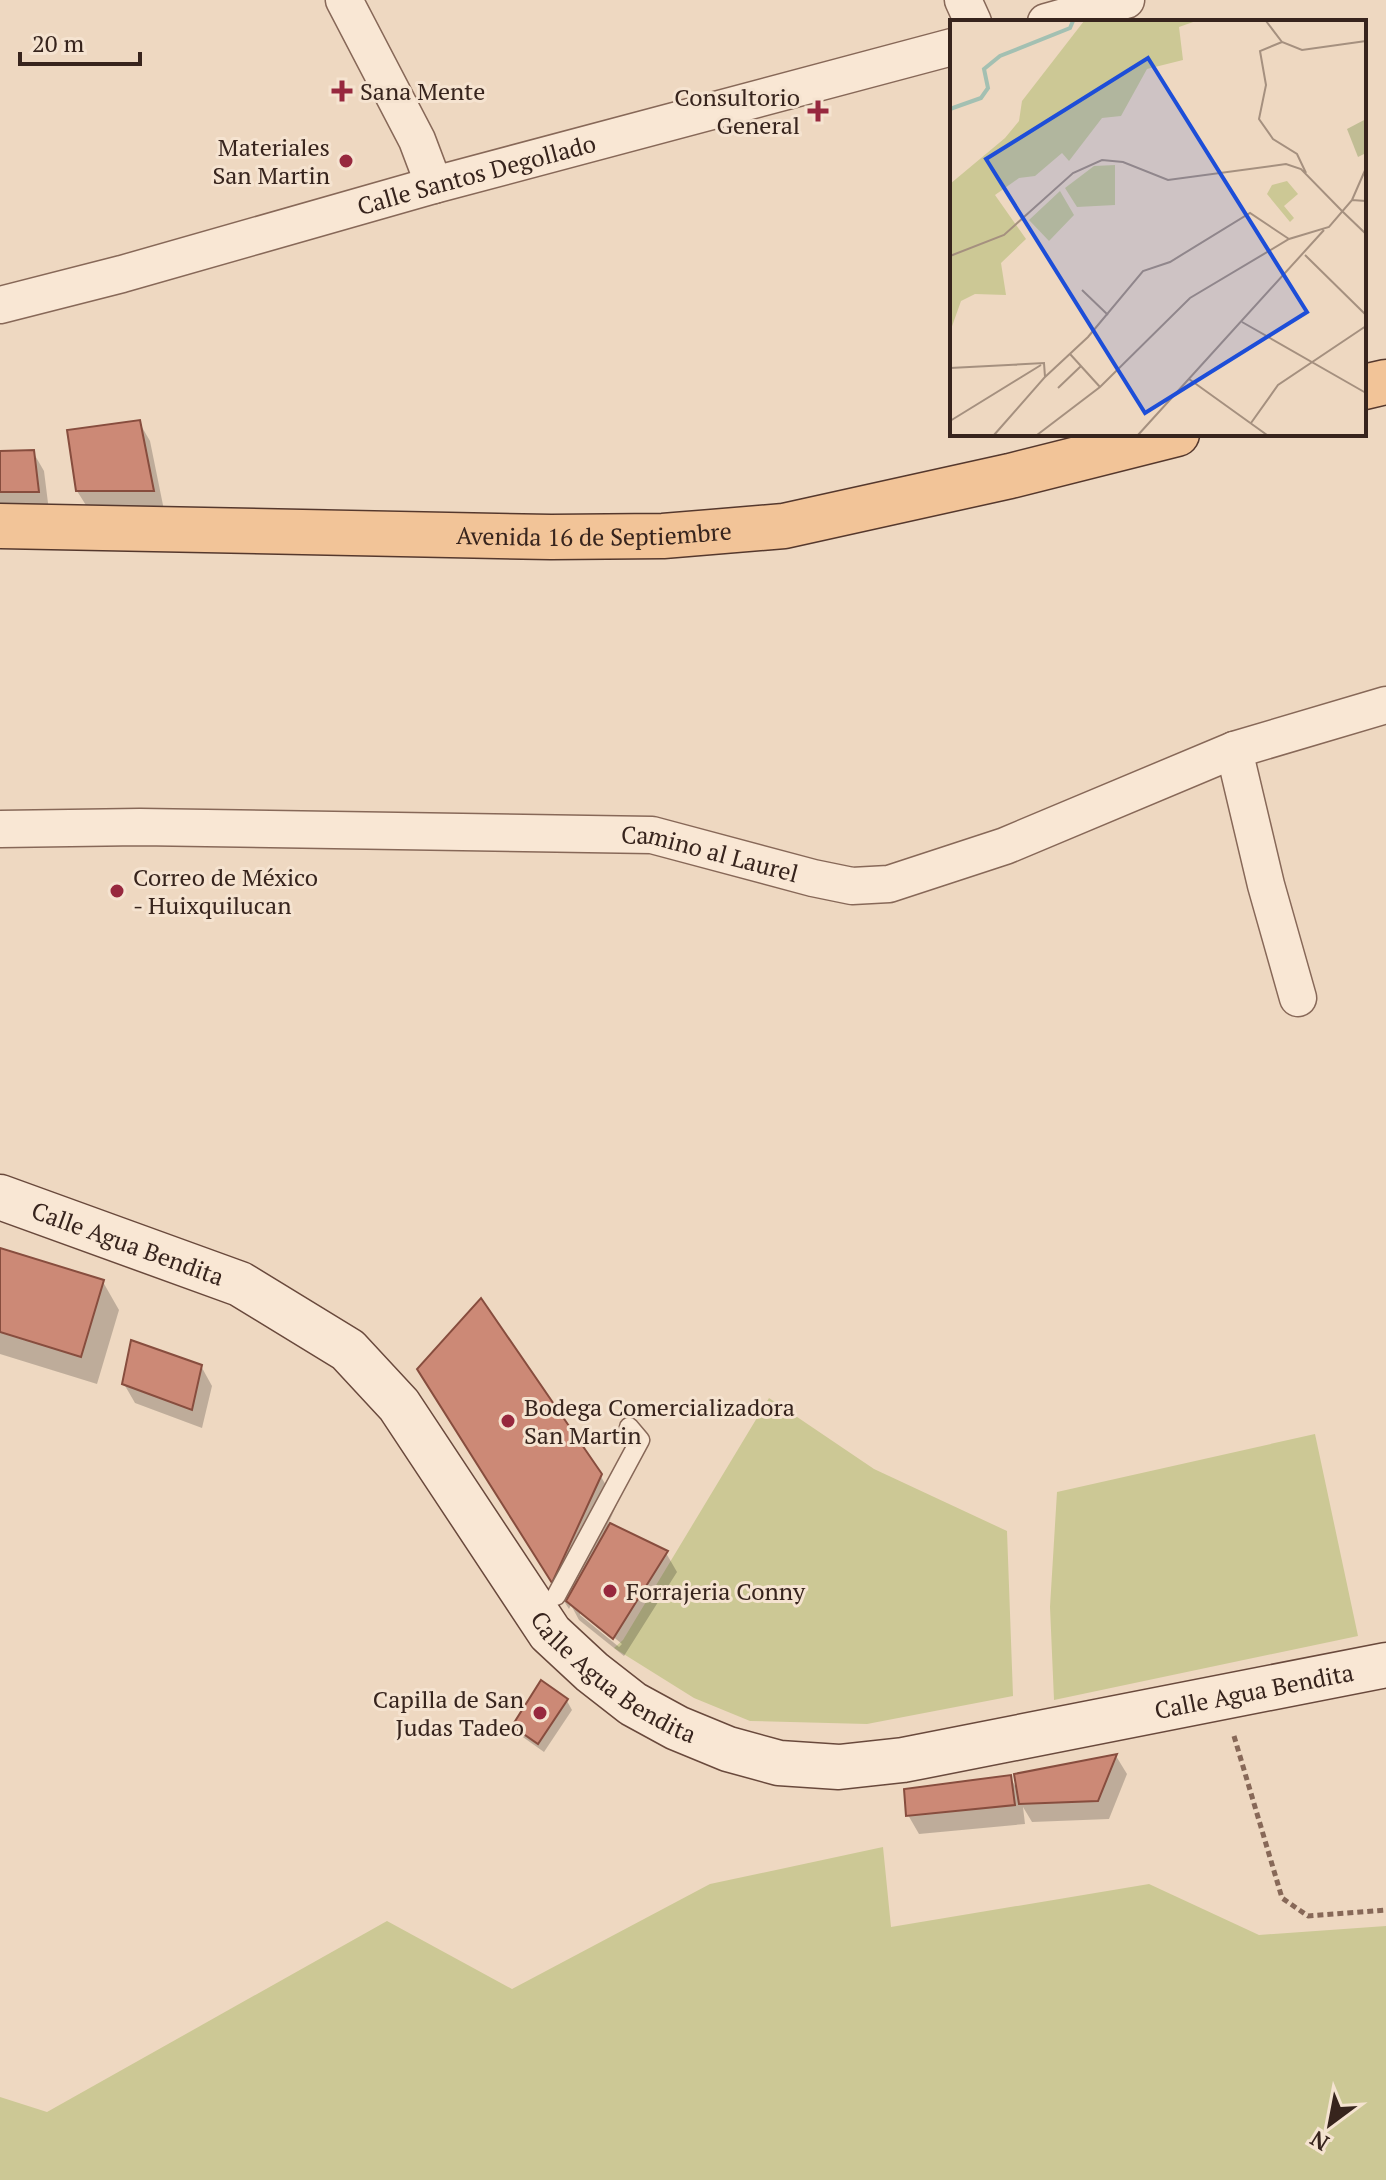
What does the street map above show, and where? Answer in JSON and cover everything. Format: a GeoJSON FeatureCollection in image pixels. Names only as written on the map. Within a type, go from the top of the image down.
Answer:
{"type":"FeatureCollection","features":[{"type":"Feature","properties":{"kind":"main road"},"geometry":{"type":"LineString","coordinates":[[1366,387],[1386,382]]}},
{"type":"Feature","properties":{"kind":"main road","name":"Avenida 16 de Septiembre"},"geometry":{"type":"LineString","coordinates":[[0,526],[551,537],[663,536],[784,526],[1169,436]]}},
{"type":"Feature","properties":{"kind":"main road","name":"Calle Agua Bendita"},"geometry":{"type":"LineString","coordinates":[[0,1197],[240,1284],[348,1350],[399,1405],[550,1633],[633,1704],[677,1728],[728,1749],[779,1763],[839,1767],[903,1760],[1386,1665]]}},
{"type":"Feature","properties":{"kind":"street"},"geometry":{"type":"LineString","coordinates":[[344,0],[417,140],[434,185]]}},
{"type":"Feature","properties":{"kind":"street"},"geometry":{"type":"LineString","coordinates":[[963,0],[972,20]]}},
{"type":"Feature","properties":{"kind":"street"},"geometry":{"type":"LineString","coordinates":[[1053,20],[1126,0]]}},
{"type":"Feature","properties":{"kind":"street","name":"Calle Santos Degollado"},"geometry":{"type":"LineString","coordinates":[[0,305],[950,48]]}},
{"type":"Feature","properties":{"kind":"street","name":"Camino al Laurel"},"geometry":{"type":"LineString","coordinates":[[0,829],[140,827],[652,835],[813,878],[852,886],[889,884],[1005,846],[1234,750],[1386,705]]}},
{"type":"Feature","properties":{"kind":"street"},"geometry":{"type":"LineString","coordinates":[[1234,750],[1266,885],[1298,998]]}},
{"type":"Feature","properties":{"kind":"lane"},"geometry":{"type":"LineString","coordinates":[[556,1596],[640,1440],[629,1427]]}},
{"type":"Feature","properties":{"kind":"path"},"geometry":{"type":"LineString","coordinates":[[1232,1730],[1282,1898],[1308,1916],[1386,1910]]}},
{"type":"Feature","properties":{"kind":"shaded area"},"geometry":{"type":"Polygon","coordinates":[[[769,1398],[874,1469],[1007,1531],[1013,1696],[867,1724],[750,1721],[694,1698],[614,1648],[623,1640],[769,1398]]]}},
{"type":"Feature","properties":{"kind":"shaded area"},"geometry":{"type":"Polygon","coordinates":[[[1315,1434],[1358,1636],[1054,1700],[1050,1607],[1057,1492],[1315,1434]]]}},
{"type":"Feature","properties":{"kind":"shaded area"},"geometry":{"type":"Polygon","coordinates":[[[883,1847],[891,1927],[1149,1884],[1259,1935],[1386,1926],[1386,2180],[0,2180],[0,2097],[47,2112],[387,1921],[512,1989],[710,1884],[883,1847]]]}},
{"type":"Feature","properties":{"kind":"building"},"geometry":{"type":"Polygon","coordinates":[[[140,420],[154,491],[76,491],[67,430],[140,420]]]}},
{"type":"Feature","properties":{"kind":"building"},"geometry":{"type":"Polygon","coordinates":[[[34,450],[39,492],[0,492],[0,451],[34,450]]]}},
{"type":"Feature","properties":{"kind":"building"},"geometry":{"type":"Polygon","coordinates":[[[0,1248],[104,1280],[81,1357],[0,1332],[0,1248]]]}},
{"type":"Feature","properties":{"kind":"building","name":"Bodega Comercializadora San Martin"},"geometry":{"type":"Polygon","coordinates":[[[481,1298],[602,1474],[552,1583],[417,1369],[481,1298]]]}},
{"type":"Feature","properties":{"kind":"building"},"geometry":{"type":"Polygon","coordinates":[[[131,1340],[202,1365],[192,1410],[122,1384],[131,1340]]]}},
{"type":"Feature","properties":{"kind":"building"},"geometry":{"type":"Polygon","coordinates":[[[610,1523],[668,1551],[613,1639],[566,1601],[610,1523]]]}},
{"type":"Feature","properties":{"kind":"building","name":"Capilla de San Judas Tadeo"},"geometry":{"type":"Polygon","coordinates":[[[541,1680],[568,1699],[538,1744],[512,1726],[541,1680]]]}},
{"type":"Feature","properties":{"kind":"building"},"geometry":{"type":"Polygon","coordinates":[[[1117,1754],[1098,1801],[1019,1804],[1014,1774],[1117,1754]]]}},
{"type":"Feature","properties":{"kind":"building"},"geometry":{"type":"Polygon","coordinates":[[[1011,1775],[1015,1805],[906,1816],[904,1789],[1011,1775]]]}},
{"type":"Feature","properties":{"kind":"place","name":"Sana Mente"},"geometry":{"type":"Point","coordinates":[342,91]}},
{"type":"Feature","properties":{"kind":"place","name":"Consultorio General"},"geometry":{"type":"Point","coordinates":[818,111]}},
{"type":"Feature","properties":{"kind":"place","name":"Materiales San Martin"},"geometry":{"type":"Point","coordinates":[346,161]}},
{"type":"Feature","properties":{"kind":"place","name":"Correo de México - Huixquilucan"},"geometry":{"type":"Point","coordinates":[117,891]}},
{"type":"Feature","properties":{"kind":"place","name":"Bodega Comercializadora San Martin"},"geometry":{"type":"Point","coordinates":[508,1421]}},
{"type":"Feature","properties":{"kind":"place","name":"Forrajeria Conny"},"geometry":{"type":"Point","coordinates":[610,1591]}},
{"type":"Feature","properties":{"kind":"place","name":"Capilla de San Judas Tadeo"},"geometry":{"type":"Point","coordinates":[540,1713]}}]}
